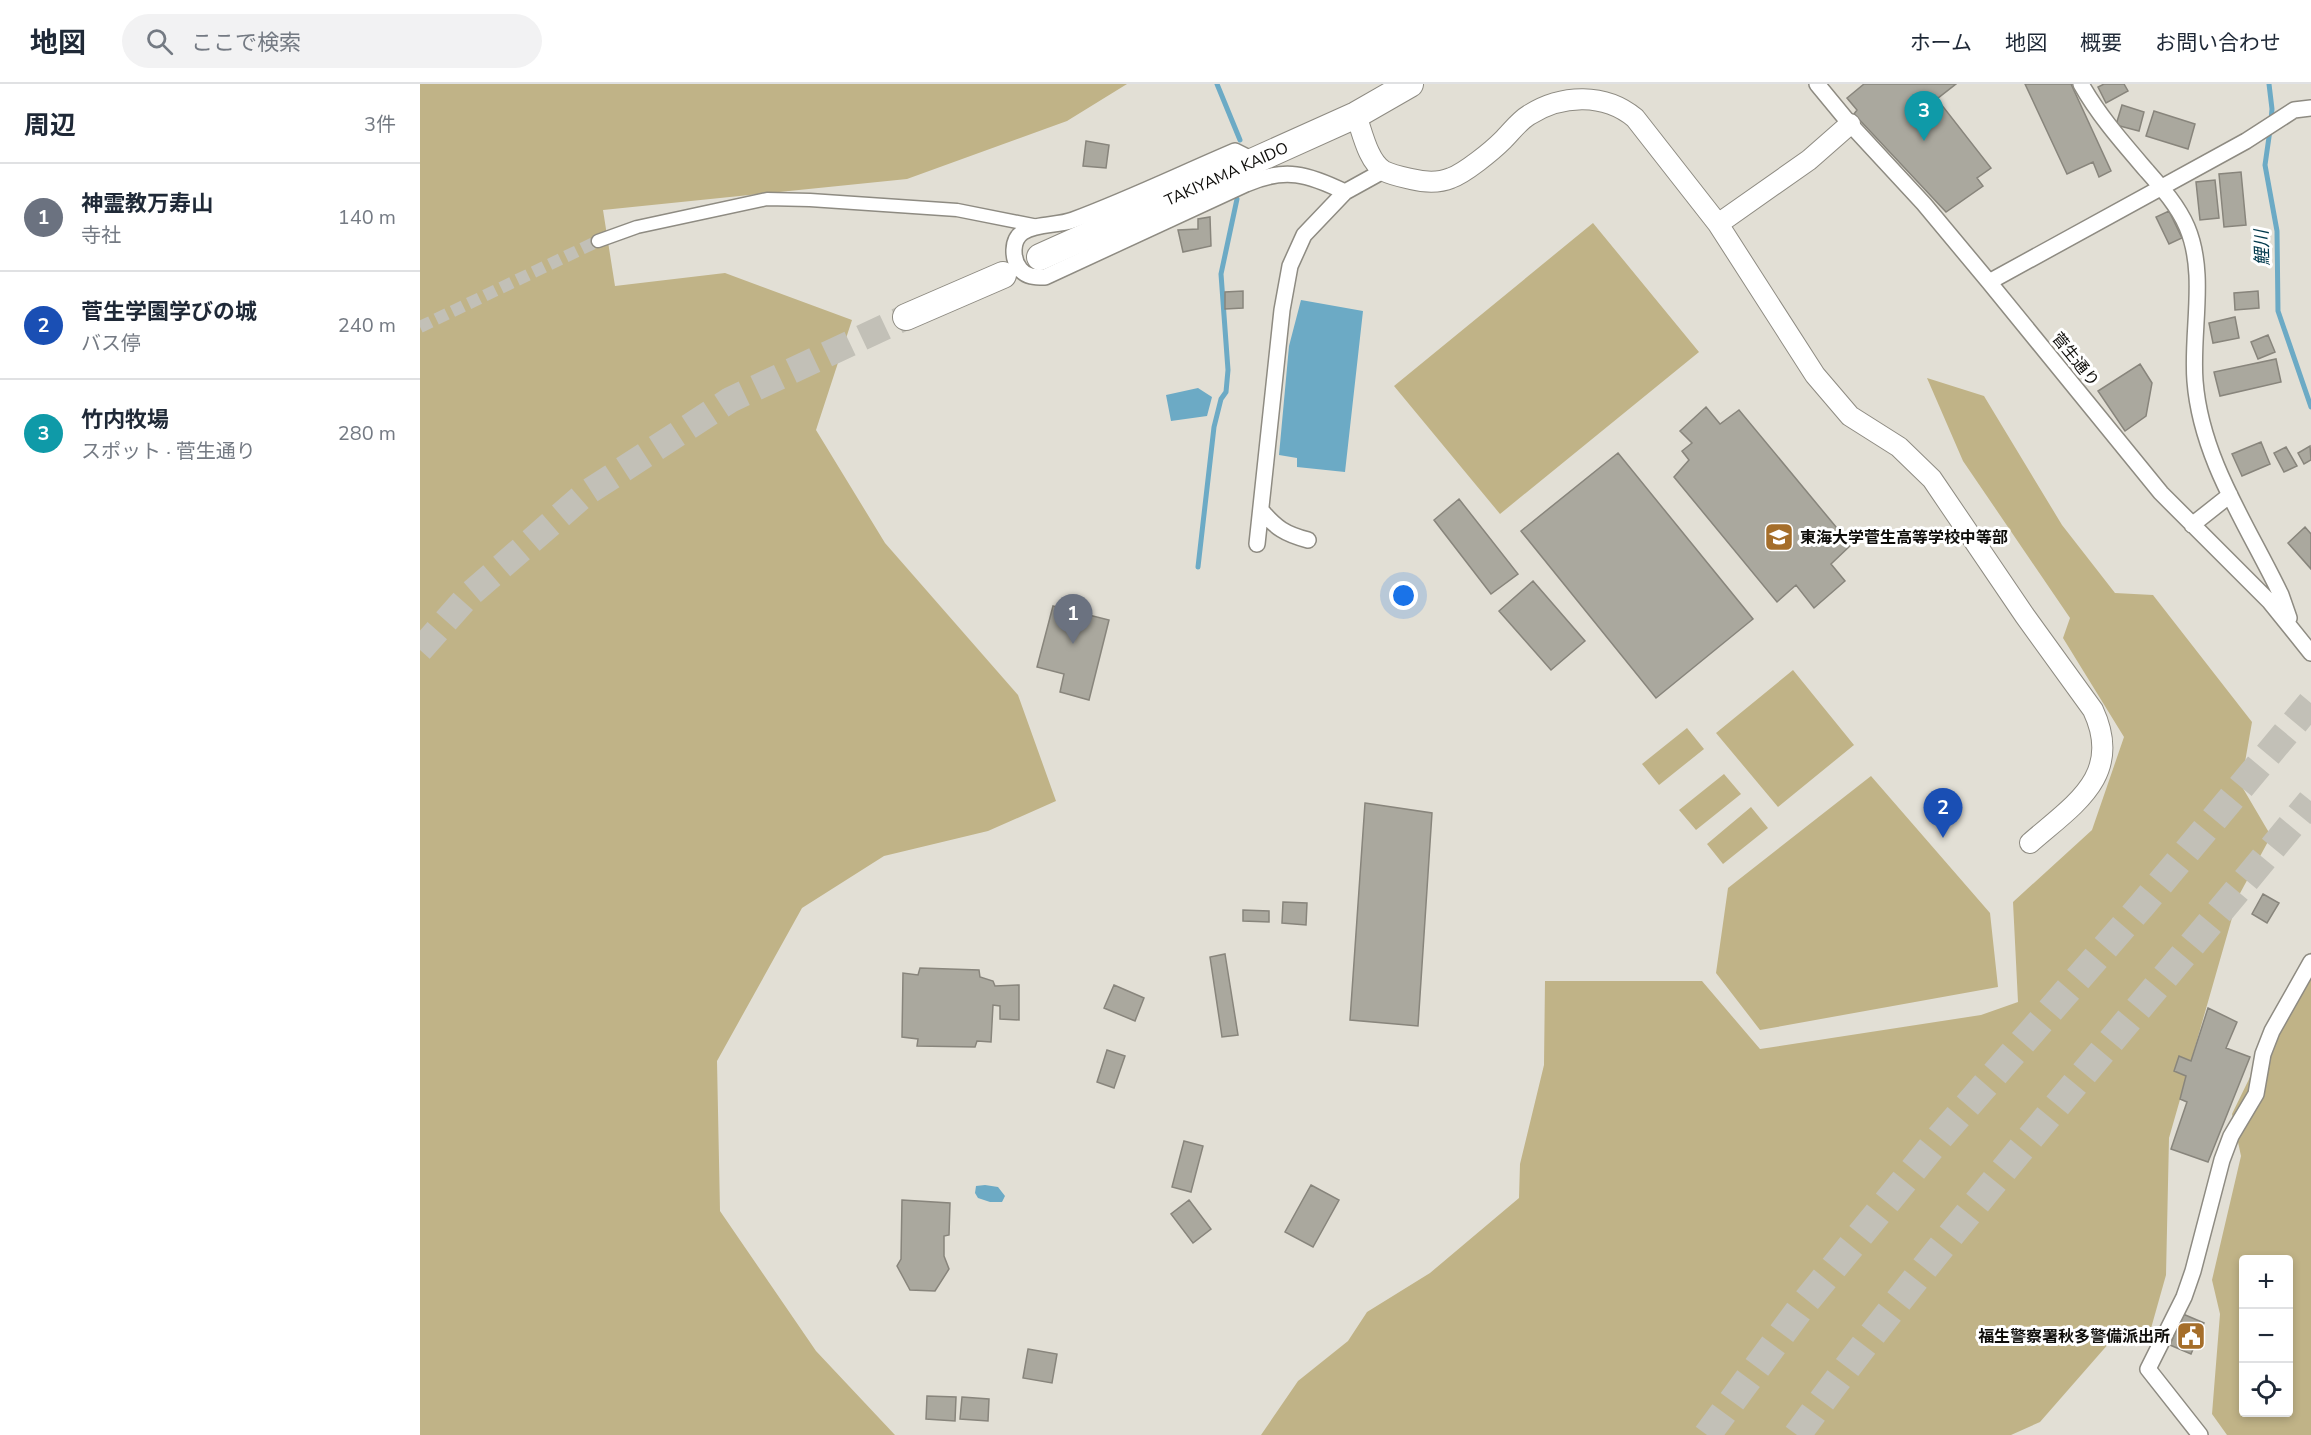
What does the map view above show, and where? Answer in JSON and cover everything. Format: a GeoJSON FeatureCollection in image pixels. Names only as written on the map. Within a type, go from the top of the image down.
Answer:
{"type":"FeatureCollection","features":[{"type":"Feature","properties":{"kind":"highway","name":"TAKIYAMA KAIDO"},"geometry":{"type":"LineString","coordinates":[[1040,257],[1356,115],[1410,84]]}},
{"type":"Feature","properties":{"kind":"highway"},"geometry":{"type":"LineString","coordinates":[[906,317],[1003,275]]}},
{"type":"Feature","properties":{"kind":"street","name":"菅生通り"},"geometry":{"type":"LineString","coordinates":[[1817,84],[1850,124],[1924,204],[2161,493],[2270,602],[2311,653]]}},
{"type":"Feature","properties":{"kind":"street"},"geometry":{"type":"LineString","coordinates":[[2081,84],[2107,124],[2178,209],[2188,228],[2196,263],[2195,380],[2201,421],[2209,450],[2281,595],[2292,627]]}},
{"type":"Feature","properties":{"kind":"street"},"geometry":{"type":"LineString","coordinates":[[1356,115],[1373,159],[1383,171],[1431,182],[1451,178],[1493,150],[1527,115],[1547,106],[1577,98],[1594,99],[1624,109],[1635,118],[1718,225],[1815,375],[1850,416],[1899,447],[1932,479],[2037,633],[2094,710],[2100,724],[2102,743],[2098,771],[2091,787],[2030,843]]}},
{"type":"Feature","properties":{"kind":"street"},"geometry":{"type":"LineString","coordinates":[[1989,282],[2246,141],[2294,110],[2311,108]]}},
{"type":"Feature","properties":{"kind":"street"},"geometry":{"type":"LineString","coordinates":[[1718,225],[1809,160],[1850,124]]}},
{"type":"Feature","properties":{"kind":"street"},"geometry":{"type":"LineString","coordinates":[[1253,160],[1235,151],[1070,221],[1038,226],[1022,233],[1016,240],[1015,262],[1024,274],[1045,277],[1246,184],[1275,173],[1295,173],[1311,177],[1345,192]]}},
{"type":"Feature","properties":{"kind":"street"},"geometry":{"type":"LineString","coordinates":[[1257,544],[1282,309],[1290,266],[1304,236],[1345,192],[1383,171]]}},
{"type":"Feature","properties":{"kind":"street"},"geometry":{"type":"LineString","coordinates":[[598,241],[637,227],[735,204],[767,199],[957,210],[1038,226]]}},
{"type":"Feature","properties":{"kind":"street"},"geometry":{"type":"LineString","coordinates":[[2192,525],[2230,495]]}},
{"type":"Feature","properties":{"kind":"street"},"geometry":{"type":"LineString","coordinates":[[1261,510],[1275,526],[1290,535],[1308,540]]}},
{"type":"Feature","properties":{"kind":"street"},"geometry":{"type":"LineString","coordinates":[[2200,1435],[2148,1369],[2184,1296],[2193,1271],[2222,1160],[2231,1136],[2256,1094],[2263,1054],[2272,1031],[2311,962]]}},
{"type":"Feature","properties":{"kind":"shaded area"},"geometry":{"type":"Polygon","coordinates":[[[420,84],[1127,84],[1067,121],[907,179],[603,210],[615,286],[725,273],[852,320],[816,430],[885,543],[1018,695],[1056,801],[988,831],[884,856],[802,908],[717,1061],[720,1211],[816,1351],[895,1435],[420,1435],[420,84]]]}},
{"type":"Feature","properties":{"kind":"shaded area"},"geometry":{"type":"Polygon","coordinates":[[[1593,223],[1699,352],[1500,514],[1394,386],[1593,223]]]}},
{"type":"Feature","properties":{"kind":"shaded area"},"geometry":{"type":"Polygon","coordinates":[[[1927,378],[1984,396],[2062,525],[2115,593],[2153,595],[2252,722],[2241,785],[2271,836],[2238,897],[2169,1138],[2166,1275],[2148,1339],[2110,1342],[2040,1422],[2011,1435],[1261,1435],[1298,1381],[1348,1341],[1367,1312],[1430,1273],[1519,1198],[1520,1164],[1544,1065],[1545,981],[1702,981],[1760,1049],[1981,1015],[2018,1002],[2013,902],[2092,830],[2124,737],[2063,638],[2070,618],[1963,461],[1927,378]]]}},
{"type":"Feature","properties":{"kind":"shaded area"},"geometry":{"type":"Polygon","coordinates":[[[1793,670],[1854,745],[1778,807],[1716,733],[1793,670]]]}},
{"type":"Feature","properties":{"kind":"shaded area"},"geometry":{"type":"Polygon","coordinates":[[[1687,728],[1704,749],[1659,785],[1642,764],[1687,728]]]}},
{"type":"Feature","properties":{"kind":"shaded area"},"geometry":{"type":"Polygon","coordinates":[[[1724,774],[1741,794],[1696,830],[1679,810],[1724,774]]]}},
{"type":"Feature","properties":{"kind":"shaded area"},"geometry":{"type":"Polygon","coordinates":[[[1871,776],[1990,913],[1998,987],[1760,1030],[1716,973],[1728,888],[1871,776]]]}},
{"type":"Feature","properties":{"kind":"shaded area"},"geometry":{"type":"Polygon","coordinates":[[[1751,807],[1768,828],[1723,864],[1707,844],[1751,807]]]}},
{"type":"Feature","properties":{"kind":"shaded area"},"geometry":{"type":"Polygon","coordinates":[[[2311,952],[2311,1435],[2227,1435],[2212,1414],[2220,1314],[2212,1280],[2241,1156],[2232,1114],[2311,952]]]}},
{"type":"Feature","properties":{"kind":"water"},"geometry":{"type":"Polygon","coordinates":[[[1301,300],[1363,311],[1345,472],[1297,467],[1297,458],[1279,455],[1289,346],[1301,300]]]}},
{"type":"Feature","properties":{"kind":"water"},"geometry":{"type":"Polygon","coordinates":[[[1198,388],[1212,397],[1207,416],[1171,421],[1166,395],[1198,388]]]}},
{"type":"Feature","properties":{"kind":"water"},"geometry":{"type":"Polygon","coordinates":[[[976,1186],[998,1187],[1005,1196],[1002,1202],[990,1202],[978,1198],[975,1193],[976,1186]]]}},
{"type":"Feature","properties":{"kind":"building"},"geometry":{"type":"Polygon","coordinates":[[[1864,84],[1956,84],[1937,99],[1991,168],[1977,178],[1983,186],[1946,212],[1854,114],[1857,110],[1847,98],[1864,84]]]}},
{"type":"Feature","properties":{"kind":"building"},"geometry":{"type":"Polygon","coordinates":[[[2025,84],[2071,84],[2111,171],[2099,177],[2093,162],[2067,174],[2025,84]]]}},
{"type":"Feature","properties":{"kind":"building"},"geometry":{"type":"Polygon","coordinates":[[[2104,84],[2124,84],[2128,91],[2106,103],[2098,87],[2104,84]]]}},
{"type":"Feature","properties":{"kind":"building"},"geometry":{"type":"Polygon","coordinates":[[[2122,105],[2144,112],[2139,131],[2116,125],[2122,105]]]}},
{"type":"Feature","properties":{"kind":"building"},"geometry":{"type":"Polygon","coordinates":[[[2154,111],[2195,124],[2188,149],[2146,136],[2154,111]]]}},
{"type":"Feature","properties":{"kind":"building"},"geometry":{"type":"Polygon","coordinates":[[[1086,141],[1109,145],[1106,168],[1083,166],[1086,141]]]}},
{"type":"Feature","properties":{"kind":"building"},"geometry":{"type":"Polygon","coordinates":[[[2241,172],[2246,225],[2224,227],[2219,174],[2241,172]]]}},
{"type":"Feature","properties":{"kind":"building"},"geometry":{"type":"Polygon","coordinates":[[[2215,180],[2219,218],[2200,220],[2196,182],[2215,180]]]}},
{"type":"Feature","properties":{"kind":"building"},"geometry":{"type":"Polygon","coordinates":[[[2169,211],[2182,238],[2169,244],[2156,217],[2169,211]]]}},
{"type":"Feature","properties":{"kind":"building"},"geometry":{"type":"Polygon","coordinates":[[[1210,217],[1211,246],[1183,252],[1178,230],[1198,229],[1198,219],[1210,217]]]}},
{"type":"Feature","properties":{"kind":"building"},"geometry":{"type":"Polygon","coordinates":[[[1243,291],[1243,308],[1225,309],[1225,292],[1243,291]]]}},
{"type":"Feature","properties":{"kind":"building"},"geometry":{"type":"Polygon","coordinates":[[[2258,291],[2259,308],[2235,310],[2234,293],[2258,291]]]}},
{"type":"Feature","properties":{"kind":"building"},"geometry":{"type":"Polygon","coordinates":[[[2235,317],[2239,338],[2213,343],[2209,323],[2235,317]]]}},
{"type":"Feature","properties":{"kind":"building"},"geometry":{"type":"Polygon","coordinates":[[[2268,335],[2275,352],[2258,359],[2251,342],[2268,335]]]}},
{"type":"Feature","properties":{"kind":"building"},"geometry":{"type":"Polygon","coordinates":[[[2276,359],[2281,382],[2220,396],[2214,372],[2276,359]]]}},
{"type":"Feature","properties":{"kind":"building"},"geometry":{"type":"Polygon","coordinates":[[[2140,364],[2152,383],[2146,416],[2125,431],[2098,391],[2140,364]]]}},
{"type":"Feature","properties":{"kind":"building"},"geometry":{"type":"Polygon","coordinates":[[[1706,407],[1720,424],[1739,410],[1851,545],[1831,564],[1845,581],[1814,608],[1796,585],[1777,602],[1674,477],[1689,460],[1682,451],[1692,443],[1680,431],[1706,407]]]}},
{"type":"Feature","properties":{"kind":"building"},"geometry":{"type":"Polygon","coordinates":[[[2261,442],[2270,464],[2242,476],[2232,454],[2261,442]]]}},
{"type":"Feature","properties":{"kind":"building"},"geometry":{"type":"Polygon","coordinates":[[[2310,446],[2311,460],[2304,464],[2298,453],[2310,446]]]}},
{"type":"Feature","properties":{"kind":"building"},"geometry":{"type":"Polygon","coordinates":[[[2286,447],[2297,466],[2284,472],[2274,453],[2286,447]]]}},
{"type":"Feature","properties":{"kind":"building"},"geometry":{"type":"Polygon","coordinates":[[[1618,453],[1753,619],[1656,698],[1521,531],[1618,453]]]}},
{"type":"Feature","properties":{"kind":"building"},"geometry":{"type":"Polygon","coordinates":[[[1459,499],[1518,574],[1491,594],[1434,520],[1459,499]]]}},
{"type":"Feature","properties":{"kind":"building"},"geometry":{"type":"Polygon","coordinates":[[[2305,527],[2311,534],[2311,569],[2288,543],[2305,527]]]}},
{"type":"Feature","properties":{"kind":"building"},"geometry":{"type":"Polygon","coordinates":[[[1533,581],[1585,641],[1551,670],[1499,611],[1533,581]]]}},
{"type":"Feature","properties":{"kind":"building"},"geometry":{"type":"Polygon","coordinates":[[[1053,606],[1109,620],[1089,700],[1060,692],[1064,674],[1037,667],[1053,606]]]}},
{"type":"Feature","properties":{"kind":"building"},"geometry":{"type":"Polygon","coordinates":[[[1365,803],[1432,813],[1418,1026],[1350,1020],[1365,803]]]}},
{"type":"Feature","properties":{"kind":"building"},"geometry":{"type":"Polygon","coordinates":[[[2263,894],[2279,903],[2267,923],[2252,914],[2263,894]]]}},
{"type":"Feature","properties":{"kind":"building"},"geometry":{"type":"Polygon","coordinates":[[[1283,902],[1307,903],[1306,925],[1282,923],[1283,902]]]}},
{"type":"Feature","properties":{"kind":"building"},"geometry":{"type":"Polygon","coordinates":[[[1243,910],[1269,911],[1269,922],[1243,921],[1243,910]]]}},
{"type":"Feature","properties":{"kind":"building"},"geometry":{"type":"Polygon","coordinates":[[[1225,954],[1238,1035],[1222,1037],[1210,957],[1225,954]]]}},
{"type":"Feature","properties":{"kind":"building"},"geometry":{"type":"Polygon","coordinates":[[[920,968],[979,970],[980,977],[993,981],[995,986],[1019,985],[1019,1020],[1000,1019],[1000,1006],[993,1005],[991,1042],[977,1041],[975,1047],[917,1046],[918,1039],[902,1037],[903,973],[918,975],[920,968]]]}},
{"type":"Feature","properties":{"kind":"building"},"geometry":{"type":"Polygon","coordinates":[[[1114,985],[1144,998],[1135,1021],[1104,1008],[1114,985]]]}},
{"type":"Feature","properties":{"kind":"building"},"geometry":{"type":"Polygon","coordinates":[[[2208,1008],[2237,1022],[2226,1048],[2250,1057],[2208,1162],[2171,1149],[2187,1102],[2180,1099],[2186,1076],[2174,1071],[2179,1056],[2191,1061],[2208,1008]]]}},
{"type":"Feature","properties":{"kind":"building"},"geometry":{"type":"Polygon","coordinates":[[[1107,1050],[1125,1056],[1114,1088],[1097,1082],[1107,1050]]]}},
{"type":"Feature","properties":{"kind":"building"},"geometry":{"type":"Polygon","coordinates":[[[1184,1141],[1203,1146],[1191,1192],[1172,1187],[1184,1141]]]}},
{"type":"Feature","properties":{"kind":"building"},"geometry":{"type":"Polygon","coordinates":[[[1311,1185],[1339,1200],[1313,1247],[1285,1232],[1311,1185]]]}},
{"type":"Feature","properties":{"kind":"building"},"geometry":{"type":"Polygon","coordinates":[[[902,1200],[950,1203],[949,1235],[944,1236],[944,1256],[949,1269],[935,1291],[910,1290],[897,1266],[901,1259],[902,1200]]]}},
{"type":"Feature","properties":{"kind":"building"},"geometry":{"type":"Polygon","coordinates":[[[1189,1200],[1211,1229],[1193,1243],[1171,1214],[1189,1200]]]}},
{"type":"Feature","properties":{"kind":"building"},"geometry":{"type":"Polygon","coordinates":[[[2183,1314],[2204,1323],[2191,1354],[2170,1345],[2183,1314]]]}},
{"type":"Feature","properties":{"kind":"building"},"geometry":{"type":"Polygon","coordinates":[[[1028,1349],[1057,1354],[1052,1383],[1023,1378],[1028,1349]]]}},
{"type":"Feature","properties":{"kind":"building"},"geometry":{"type":"Polygon","coordinates":[[[927,1396],[956,1397],[955,1421],[926,1419],[927,1396]]]}},
{"type":"Feature","properties":{"kind":"building"},"geometry":{"type":"Polygon","coordinates":[[[962,1397],[989,1399],[988,1421],[960,1419],[962,1397]]]}},
{"type":"Feature","properties":{"kind":"waterway"},"geometry":{"type":"LineString","coordinates":[[1217,84],[1240,140]]}},
{"type":"Feature","properties":{"kind":"waterway","name":"鯉川"},"geometry":{"type":"LineString","coordinates":[[2269,84],[2271,121]]}},
{"type":"Feature","properties":{"kind":"waterway","name":"鯉川"},"geometry":{"type":"LineString","coordinates":[[2270,130],[2265,165],[2277,231],[2278,311],[2311,407]]}},
{"type":"Feature","properties":{"kind":"waterway"},"geometry":{"type":"LineString","coordinates":[[1198,567],[1214,427],[1221,399],[1226,392],[1228,370],[1221,274],[1237,199]]}},
{"type":"Feature","properties":{"kind":"tunnel"},"geometry":{"type":"LineString","coordinates":[[420,327],[598,241]]}},
{"type":"Feature","properties":{"kind":"tunnel"},"geometry":{"type":"LineString","coordinates":[[420,650],[469,595],[585,494],[730,400],[906,317]]}},
{"type":"Feature","properties":{"kind":"tunnel"},"geometry":{"type":"LineString","coordinates":[[1707,1435],[1803,1305],[1940,1137],[2143,904],[2311,703]]}},
{"type":"Feature","properties":{"kind":"tunnel"},"geometry":{"type":"LineString","coordinates":[[1797,1435],[1858,1353],[1985,1193],[2311,801]]}},
{"type":"Feature","properties":{"kind":"place","name":"竹内牧場"},"geometry":{"type":"Point","coordinates":[1924,141]}},
{"type":"Feature","properties":{"kind":"place","name":"東海大学菅生高等学校中等部"},"geometry":{"type":"Point","coordinates":[1779,537]}},
{"type":"Feature","properties":{"kind":"place","name":"神霊教万寿山"},"geometry":{"type":"Point","coordinates":[1073,644]}},
{"type":"Feature","properties":{"kind":"place","name":"菅生学園学びの城"},"geometry":{"type":"Point","coordinates":[1943,838]}},
{"type":"Feature","properties":{"kind":"place","name":"福生警察署秋多警備派出所"},"geometry":{"type":"Point","coordinates":[2191,1336]}}]}
